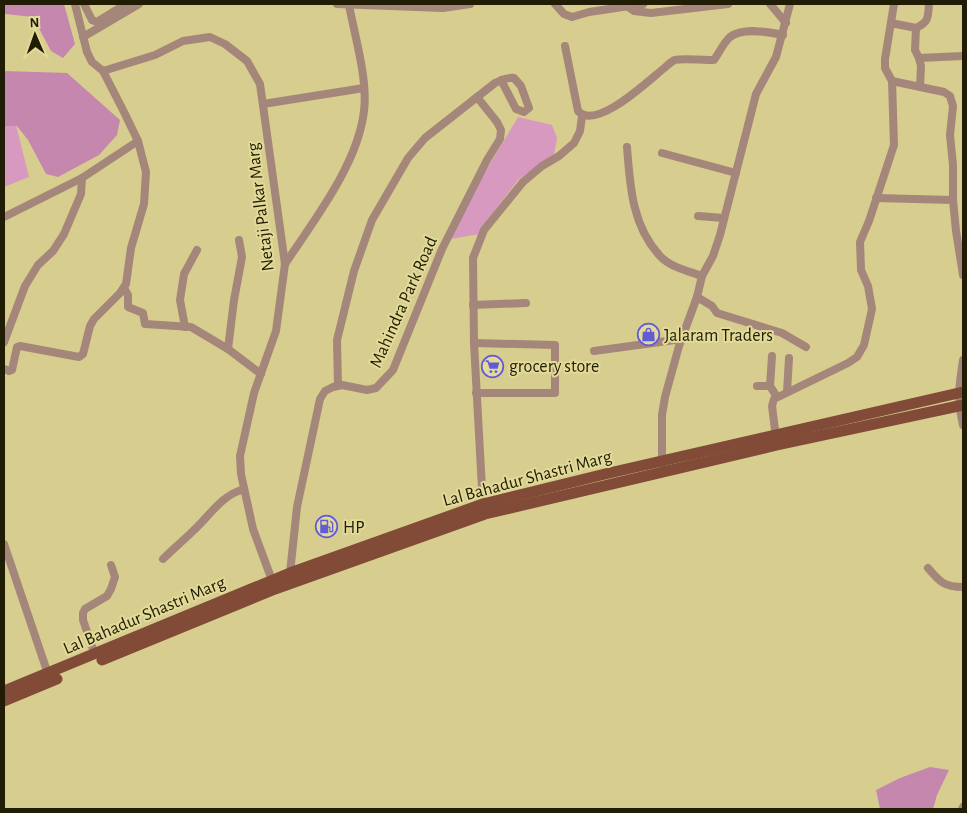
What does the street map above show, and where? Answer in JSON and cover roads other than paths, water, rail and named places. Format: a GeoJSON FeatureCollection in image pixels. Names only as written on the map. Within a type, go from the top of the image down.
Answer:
{"type":"FeatureCollection","features":[{"type":"Feature","properties":{"kind":"main road","name":"Lal Bahadur Shastri Marg"},"geometry":{"type":"LineString","coordinates":[[836,427],[915,403],[961,393]]}},
{"type":"Feature","properties":{"kind":"main road"},"geometry":{"type":"LineString","coordinates":[[915,403],[918,415]]}},
{"type":"Feature","properties":{"kind":"main road","name":"Lal Bahadur Shastri Marg"},"geometry":{"type":"LineString","coordinates":[[4,701],[95,655],[273,585],[484,509],[836,427],[918,415],[961,406]]}},
{"type":"Feature","properties":{"kind":"main road","name":"Lal Bahadur Shastri Marg"},"geometry":{"type":"LineString","coordinates":[[4,691],[50,678],[273,585],[290,573],[380,546]]}},
{"type":"Feature","properties":{"kind":"street"},"geometry":{"type":"LineString","coordinates":[[4,369],[12,370],[15,350],[20,346],[82,356],[90,326],[94,319],[126,284],[131,248],[144,204],[146,172],[138,141],[103,71],[92,62],[83,37],[75,4]]}},
{"type":"Feature","properties":{"kind":"street"},"geometry":{"type":"LineString","coordinates":[[84,4],[92,20],[97,22],[124,4]]}},
{"type":"Feature","properties":{"kind":"street"},"geometry":{"type":"LineString","coordinates":[[83,37],[139,4]]}},
{"type":"Feature","properties":{"kind":"street"},"geometry":{"type":"LineString","coordinates":[[337,4],[443,8],[470,4]]}},
{"type":"Feature","properties":{"kind":"street"},"geometry":{"type":"LineString","coordinates":[[554,4],[564,14],[572,16],[644,4]]}},
{"type":"Feature","properties":{"kind":"street"},"geometry":{"type":"LineString","coordinates":[[628,7],[634,11],[651,13],[728,4]]}},
{"type":"Feature","properties":{"kind":"street"},"geometry":{"type":"LineString","coordinates":[[770,4],[786,23]]}},
{"type":"Feature","properties":{"kind":"street"},"geometry":{"type":"LineString","coordinates":[[662,466],[662,415],[665,397],[682,339],[698,297],[702,276],[713,256],[756,94],[776,57],[790,4]]}},
{"type":"Feature","properties":{"kind":"street"},"geometry":{"type":"LineString","coordinates":[[776,440],[772,406],[777,397],[848,363],[858,357],[864,345],[872,309],[868,286],[861,270],[860,242],[869,221],[894,145],[892,81],[885,68],[885,59],[894,4]]}},
{"type":"Feature","properties":{"kind":"street"},"geometry":{"type":"LineString","coordinates":[[892,23],[916,28],[925,24],[929,4]]}},
{"type":"Feature","properties":{"kind":"street"},"geometry":{"type":"LineString","coordinates":[[285,264],[326,202],[345,169],[358,135],[364,111],[364,88],[354,5]]}},
{"type":"Feature","properties":{"kind":"street"},"geometry":{"type":"LineString","coordinates":[[916,28],[915,50],[921,66],[920,88]]}},
{"type":"Feature","properties":{"kind":"street"},"geometry":{"type":"LineString","coordinates":[[582,116],[604,113],[617,106],[675,60],[714,60],[730,36],[754,31],[783,35]]}},
{"type":"Feature","properties":{"kind":"street","name":"Netaji Palkar Marg"},"geometry":{"type":"LineString","coordinates":[[103,71],[155,55],[183,41],[198,37],[210,37],[225,44],[247,61],[260,84],[285,264],[276,331],[254,393],[240,456],[241,474],[253,530],[273,585]]}},
{"type":"Feature","properties":{"kind":"street"},"geometry":{"type":"LineString","coordinates":[[484,509],[476,393],[473,258],[484,230],[523,182],[542,166],[559,156],[574,142],[580,131],[582,116],[578,111],[565,46]]}},
{"type":"Feature","properties":{"kind":"street"},"geometry":{"type":"LineString","coordinates":[[919,58],[963,56]]}},
{"type":"Feature","properties":{"kind":"street"},"geometry":{"type":"LineString","coordinates":[[290,573],[297,507],[320,399],[325,391],[338,386],[337,340],[354,271],[372,220],[408,158],[425,138],[477,97],[501,80],[507,77],[514,78],[520,86],[529,108],[524,112],[516,109],[501,80]]}},
{"type":"Feature","properties":{"kind":"street"},"geometry":{"type":"LineString","coordinates":[[892,81],[944,92],[950,96],[953,106],[950,135],[953,165],[953,200],[963,275]]}},
{"type":"Feature","properties":{"kind":"street"},"geometry":{"type":"LineString","coordinates":[[263,104],[364,88]]}},
{"type":"Feature","properties":{"kind":"street","name":"Mahindra Park Road"},"geometry":{"type":"LineString","coordinates":[[338,386],[342,385],[367,390],[376,388],[393,370],[442,249],[487,160],[500,139],[501,130],[497,122],[477,97]]}},
{"type":"Feature","properties":{"kind":"street"},"geometry":{"type":"LineString","coordinates":[[4,217],[82,178],[138,141]]}},
{"type":"Feature","properties":{"kind":"street"},"geometry":{"type":"LineString","coordinates":[[627,147],[630,188],[641,228],[660,256],[675,266],[702,276]]}},
{"type":"Feature","properties":{"kind":"street"},"geometry":{"type":"LineString","coordinates":[[662,153],[736,173]]}},
{"type":"Feature","properties":{"kind":"street"},"geometry":{"type":"LineString","coordinates":[[4,342],[25,286],[38,265],[53,251],[64,234],[81,194],[82,178]]}},
{"type":"Feature","properties":{"kind":"street"},"geometry":{"type":"LineString","coordinates":[[876,198],[953,200]]}},
{"type":"Feature","properties":{"kind":"street"},"geometry":{"type":"LineString","coordinates":[[698,216],[724,218]]}},
{"type":"Feature","properties":{"kind":"street"},"geometry":{"type":"LineString","coordinates":[[228,349],[242,257],[239,240]]}},
{"type":"Feature","properties":{"kind":"street"},"geometry":{"type":"LineString","coordinates":[[185,327],[180,300],[184,274],[197,250]]}},
{"type":"Feature","properties":{"kind":"street"},"geometry":{"type":"LineString","coordinates":[[124,288],[128,295],[128,308],[143,313],[145,324],[191,327],[228,349],[261,374]]}},
{"type":"Feature","properties":{"kind":"street"},"geometry":{"type":"LineString","coordinates":[[698,297],[712,306],[717,313],[782,333],[806,347]]}},
{"type":"Feature","properties":{"kind":"street"},"geometry":{"type":"LineString","coordinates":[[473,304],[526,303]]}},
{"type":"Feature","properties":{"kind":"street"},"geometry":{"type":"LineString","coordinates":[[594,351],[682,339]]}},
{"type":"Feature","properties":{"kind":"street"},"geometry":{"type":"LineString","coordinates":[[474,343],[555,345],[555,392],[476,393]]}},
{"type":"Feature","properties":{"kind":"street"},"geometry":{"type":"LineString","coordinates":[[772,356],[770,386],[777,397]]}},
{"type":"Feature","properties":{"kind":"street"},"geometry":{"type":"LineString","coordinates":[[787,392],[789,358]]}},
{"type":"Feature","properties":{"kind":"street"},"geometry":{"type":"LineString","coordinates":[[963,360],[961,393],[963,425]]}},
{"type":"Feature","properties":{"kind":"street"},"geometry":{"type":"LineString","coordinates":[[757,386],[770,386]]}},
{"type":"Feature","properties":{"kind":"street"},"geometry":{"type":"LineString","coordinates":[[162,559],[188,537],[222,500],[232,492],[244,489]]}},
{"type":"Feature","properties":{"kind":"street"},"geometry":{"type":"LineString","coordinates":[[4,544],[50,678]]}},
{"type":"Feature","properties":{"kind":"street"},"geometry":{"type":"LineString","coordinates":[[95,655],[83,620],[83,614],[85,609],[107,596],[115,577],[111,565]]}},
{"type":"Feature","properties":{"kind":"street"},"geometry":{"type":"LineString","coordinates":[[928,568],[939,581],[947,586],[963,587]]}},
{"type":"Feature","properties":{"kind":"place","name":"Jalaram Traders"},"geometry":{"type":"Point","coordinates":[648,335]}},
{"type":"Feature","properties":{"kind":"place","name":"grocery store"},"geometry":{"type":"Point","coordinates":[493,366]}},
{"type":"Feature","properties":{"kind":"place","name":"HP"},"geometry":{"type":"Point","coordinates":[327,527]}}]}
